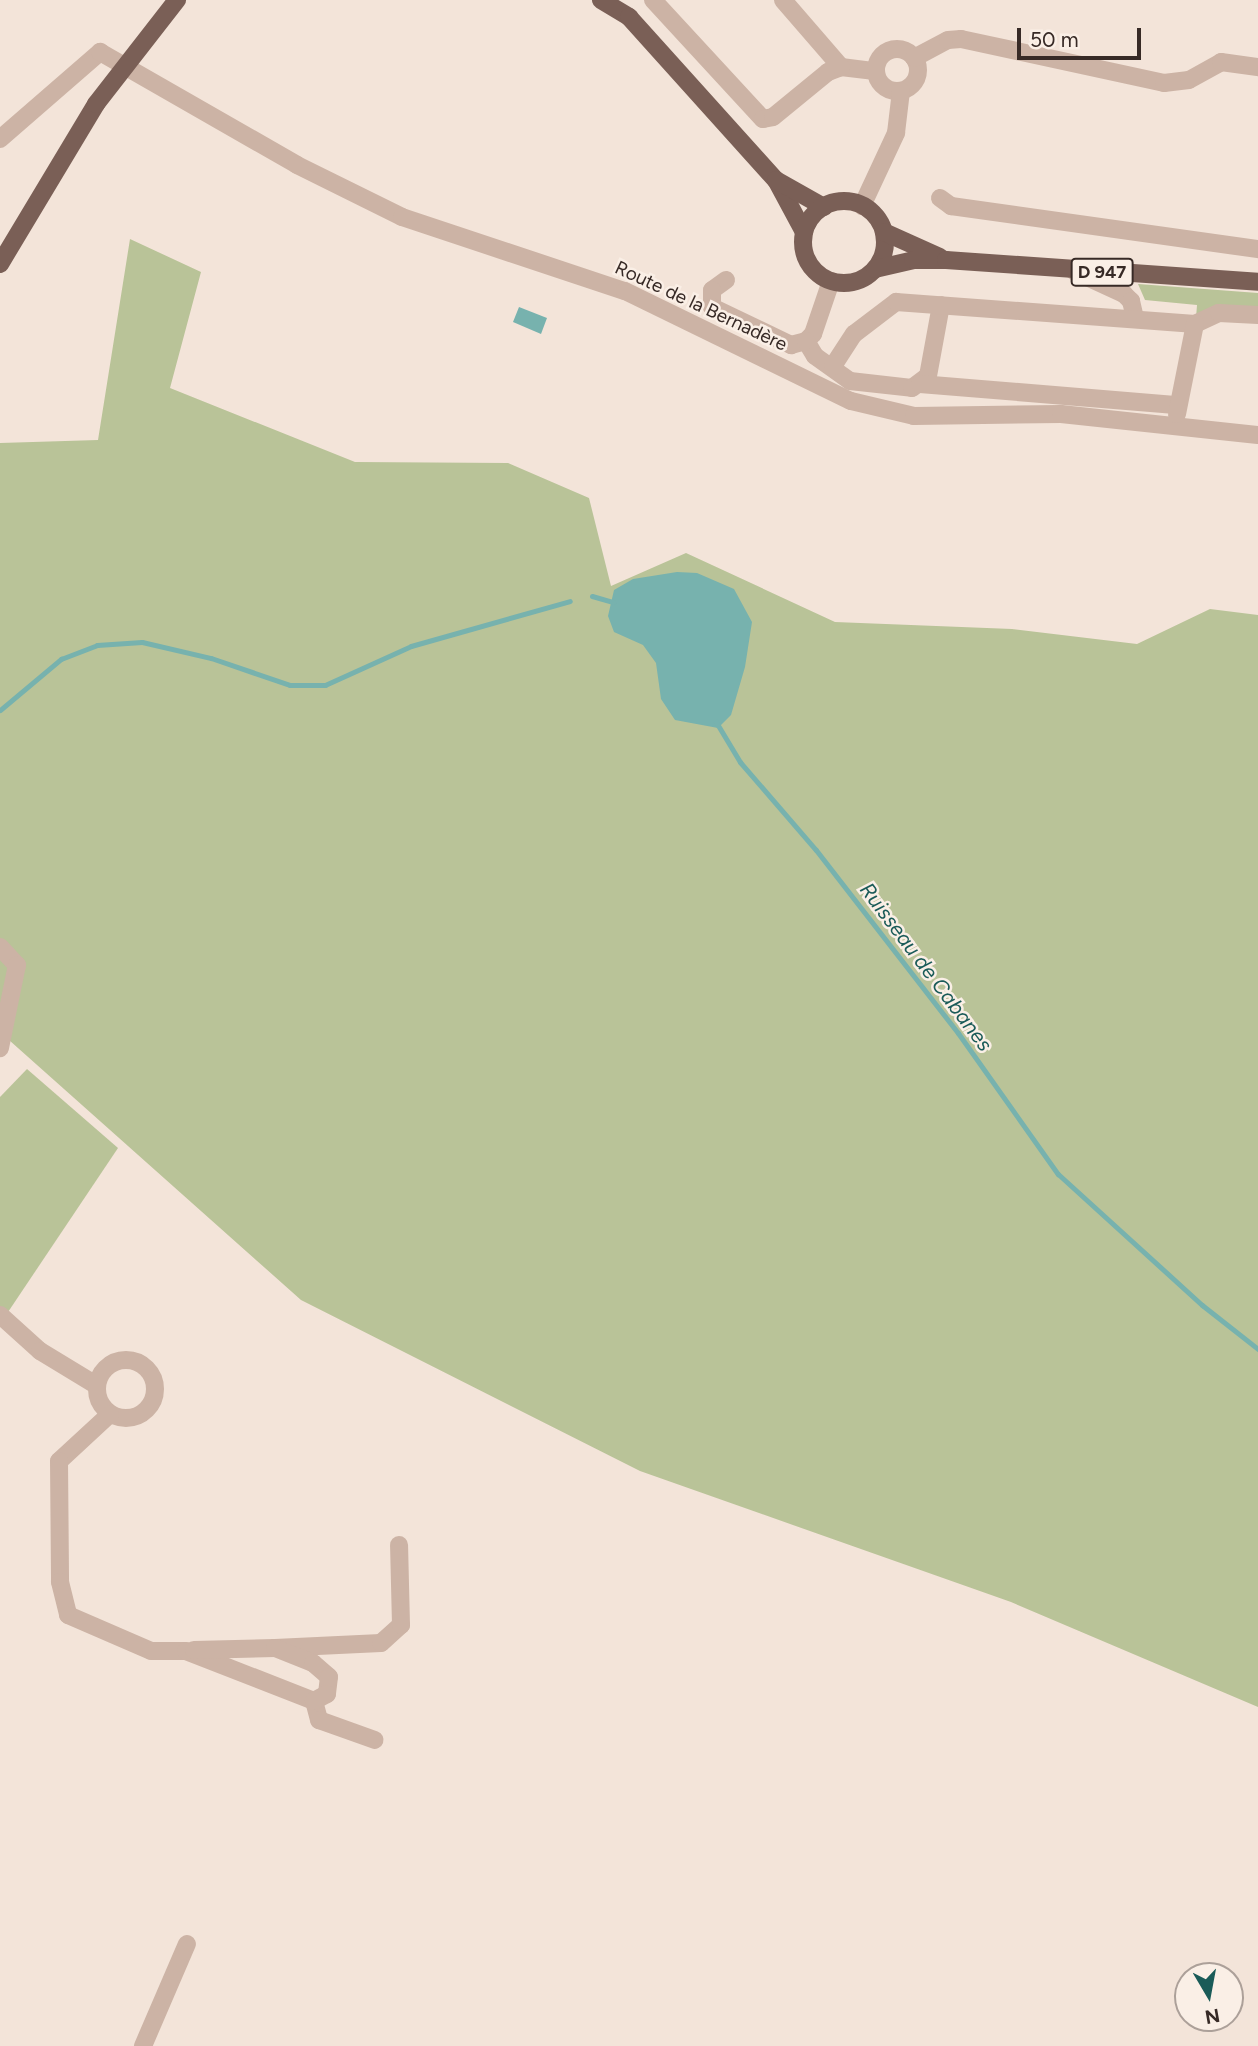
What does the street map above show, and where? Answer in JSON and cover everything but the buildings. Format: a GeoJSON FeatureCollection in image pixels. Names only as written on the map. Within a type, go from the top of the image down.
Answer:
{"type":"FeatureCollection","features":[{"type":"Feature","properties":{"kind":"main road"},"geometry":{"type":"LineString","coordinates":[[0,264],[123,65],[177,0]]}},
{"type":"Feature","properties":{"kind":"main road"},"geometry":{"type":"LineString","coordinates":[[601,0],[626,8],[776,180],[804,233],[803,245],[811,267],[831,281],[855,282],[875,269],[885,245],[884,232],[862,206],[836,202],[824,207],[804,233]]}},
{"type":"Feature","properties":{"kind":"main road"},"geometry":{"type":"LineString","coordinates":[[776,180],[824,207]]}},
{"type":"Feature","properties":{"kind":"main road","name":"D 947"},"geometry":{"type":"LineString","coordinates":[[884,232],[946,260]]}},
{"type":"Feature","properties":{"kind":"main road","name":"D 947"},"geometry":{"type":"LineString","coordinates":[[875,269],[913,260],[946,260],[1258,282]]}},
{"type":"Feature","properties":{"kind":"street"},"geometry":{"type":"LineString","coordinates":[[653,0],[763,119],[773,117],[841,67]]}},
{"type":"Feature","properties":{"kind":"street"},"geometry":{"type":"LineString","coordinates":[[783,0],[841,67],[875,71],[887,89],[901,91]]}},
{"type":"Feature","properties":{"kind":"street"},"geometry":{"type":"LineString","coordinates":[[915,58],[948,40],[961,39],[1164,83],[1189,80],[1221,62],[1258,67]]}},
{"type":"Feature","properties":{"kind":"street"},"geometry":{"type":"LineString","coordinates":[[875,71],[879,58],[890,50],[903,49],[915,58]]}},
{"type":"Feature","properties":{"kind":"street","name":"Route de la Bernadère"},"geometry":{"type":"LineString","coordinates":[[0,139],[100,52],[297,165],[402,217],[625,291],[851,401],[914,416],[1061,414],[1258,435]]}},
{"type":"Feature","properties":{"kind":"street"},"geometry":{"type":"LineString","coordinates":[[862,206],[897,133],[901,91],[916,78],[915,58]]}},
{"type":"Feature","properties":{"kind":"street"},"geometry":{"type":"LineString","coordinates":[[940,198],[951,206],[1258,249]]}},
{"type":"Feature","properties":{"kind":"street"},"geometry":{"type":"LineString","coordinates":[[1074,271],[1124,294],[1131,301],[1135,319]]}},
{"type":"Feature","properties":{"kind":"street"},"geometry":{"type":"LineString","coordinates":[[726,281],[710,295],[709,304],[771,339],[791,345],[806,341],[818,324],[831,281]]}},
{"type":"Feature","properties":{"kind":"street"},"geometry":{"type":"LineString","coordinates":[[833,366],[854,334],[896,302],[1195,324],[1219,313],[1258,316]]}},
{"type":"Feature","properties":{"kind":"street"},"geometry":{"type":"LineString","coordinates":[[920,384],[928,376],[941,305]]}},
{"type":"Feature","properties":{"kind":"street"},"geometry":{"type":"LineString","coordinates":[[1175,425],[1195,324]]}},
{"type":"Feature","properties":{"kind":"street"},"geometry":{"type":"LineString","coordinates":[[806,341],[815,356],[833,366],[850,381],[890,388],[920,384],[1178,405]]}},
{"type":"Feature","properties":{"kind":"street"},"geometry":{"type":"LineString","coordinates":[[0,947],[17,965],[0,1048]]}},
{"type":"Feature","properties":{"kind":"street"},"geometry":{"type":"LineString","coordinates":[[0,1315],[40,1351],[96,1385],[102,1406],[110,1413],[128,1418],[145,1411],[155,1394],[151,1374],[144,1366],[125,1359],[106,1367],[96,1385]]}},
{"type":"Feature","properties":{"kind":"street"},"geometry":{"type":"LineString","coordinates":[[110,1413],[59,1461],[60,1582],[68,1615],[151,1651],[381,1643],[401,1625],[399,1545]]}},
{"type":"Feature","properties":{"kind":"street"},"geometry":{"type":"LineString","coordinates":[[275,1648],[313,1663],[328,1677],[327,1694],[314,1702]]}},
{"type":"Feature","properties":{"kind":"street"},"geometry":{"type":"LineString","coordinates":[[186,1651],[314,1702]]}},
{"type":"Feature","properties":{"kind":"street"},"geometry":{"type":"LineString","coordinates":[[314,1702],[319,1720],[375,1740]]}},
{"type":"Feature","properties":{"kind":"street"},"geometry":{"type":"LineString","coordinates":[[143,2046],[187,1944]]}},
{"type":"Feature","properties":{"kind":"green space"},"geometry":{"type":"Polygon","coordinates":[[[130,239],[201,272],[170,388],[355,462],[508,463],[589,498],[611,586],[686,553],[835,622],[1012,629],[1137,644],[1210,609],[1258,615],[1258,1707],[1011,1602],[640,1471],[301,1300],[0,1032],[0,443],[98,440],[130,239]]]}},
{"type":"Feature","properties":{"kind":"green space"},"geometry":{"type":"Polygon","coordinates":[[[1138,284],[1258,293],[1258,308],[1196,318],[1197,305],[1145,300],[1138,284]]]}},
{"type":"Feature","properties":{"kind":"green space"},"geometry":{"type":"Polygon","coordinates":[[[27,1069],[118,1148],[0,1324],[0,1097],[27,1069]]]}},
{"type":"Feature","properties":{"kind":"water"},"geometry":{"type":"Polygon","coordinates":[[[519,307],[547,318],[541,334],[513,322],[519,307]]]}},
{"type":"Feature","properties":{"kind":"water"},"geometry":{"type":"Polygon","coordinates":[[[677,572],[697,573],[734,589],[752,622],[745,667],[731,715],[718,728],[675,720],[661,699],[656,663],[643,645],[614,632],[608,616],[614,590],[633,579],[677,572]]]}},
{"type":"Feature","properties":{"kind":"waterway","name":"Ruisseau de Cabanes"},"geometry":{"type":"LineString","coordinates":[[592,596],[613,602]]}},
{"type":"Feature","properties":{"kind":"waterway","name":"Ruisseau de Cabanes"},"geometry":{"type":"LineString","coordinates":[[0,710],[61,659],[97,645],[142,642],[211,658],[290,685],[325,685],[411,646],[570,601]]}},
{"type":"Feature","properties":{"kind":"waterway","name":"Ruisseau de Cabanes"},"geometry":{"type":"LineString","coordinates":[[716,722],[740,762],[816,850],[958,1033],[1058,1174],[1202,1305],[1258,1349]]}}]}
